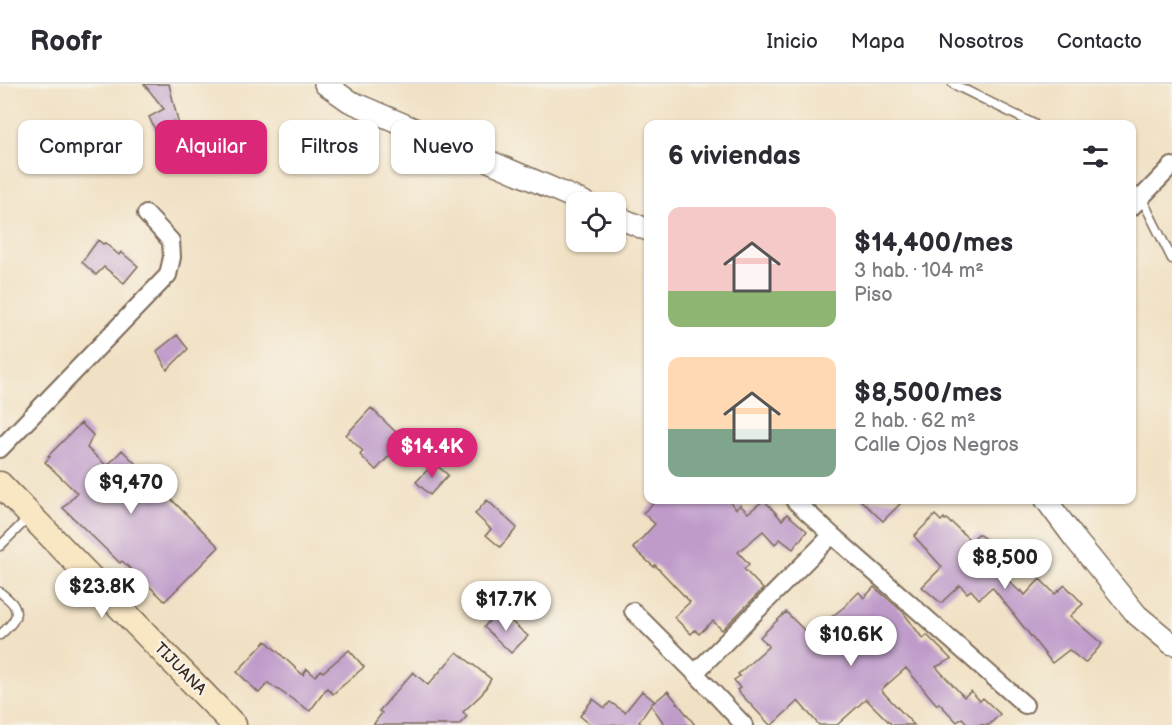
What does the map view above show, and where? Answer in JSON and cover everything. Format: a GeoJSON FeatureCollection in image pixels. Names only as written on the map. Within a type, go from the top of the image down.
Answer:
{"type":"FeatureCollection","features":[{"type":"Feature","properties":{"kind":"main road","name":"TIJUANA"},"geometry":{"type":"LineString","coordinates":[[0,484],[234,725]]}},
{"type":"Feature","properties":{"kind":"street"},"geometry":{"type":"LineString","coordinates":[[325,84],[349,101],[566,194]]}},
{"type":"Feature","properties":{"kind":"street"},"geometry":{"type":"LineString","coordinates":[[1136,196],[1172,166]]}},
{"type":"Feature","properties":{"kind":"street"},"geometry":{"type":"LineString","coordinates":[[0,449],[168,275],[172,258],[171,241],[146,214]]}},
{"type":"Feature","properties":{"kind":"street"},"geometry":{"type":"LineString","coordinates":[[626,221],[644,228]]}},
{"type":"Feature","properties":{"kind":"street"},"geometry":{"type":"LineString","coordinates":[[798,504],[1026,705]]}},
{"type":"Feature","properties":{"kind":"street"},"geometry":{"type":"LineString","coordinates":[[1049,504],[1137,615],[1172,644]]}},
{"type":"Feature","properties":{"kind":"street"},"geometry":{"type":"LineString","coordinates":[[695,673],[832,534]]}},
{"type":"Feature","properties":{"kind":"street"},"geometry":{"type":"LineString","coordinates":[[633,611],[744,725]]}},
{"type":"Feature","properties":{"kind":"lane"},"geometry":{"type":"LineString","coordinates":[[953,84],[1026,120]]}},
{"type":"Feature","properties":{"kind":"lane"},"geometry":{"type":"LineString","coordinates":[[1136,201],[1172,259]]}},
{"type":"Feature","properties":{"kind":"lane"},"geometry":{"type":"LineString","coordinates":[[0,546],[30,516]]}},
{"type":"Feature","properties":{"kind":"lane"},"geometry":{"type":"LineString","coordinates":[[0,592],[15,606],[16,614],[14,621],[0,635]]}},
{"type":"Feature","properties":{"kind":"building"},"geometry":{"type":"Polygon","coordinates":[[[144,84],[169,84],[178,120],[155,120],[155,130],[149,117],[164,109],[144,84]]]}},
{"type":"Feature","properties":{"kind":"building"},"geometry":{"type":"Polygon","coordinates":[[[98,240],[119,255],[121,252],[138,266],[124,283],[104,267],[96,275],[82,262],[98,240]]]}},
{"type":"Feature","properties":{"kind":"building"},"geometry":{"type":"Polygon","coordinates":[[[177,335],[188,349],[167,370],[157,351],[177,335]]]}},
{"type":"Feature","properties":{"kind":"building"},"geometry":{"type":"Polygon","coordinates":[[[371,408],[404,440],[376,470],[360,455],[363,451],[346,435],[371,408]]]}},
{"type":"Feature","properties":{"kind":"building"},"geometry":{"type":"Polygon","coordinates":[[[81,423],[93,435],[87,448],[107,466],[122,450],[219,547],[165,601],[122,561],[120,563],[63,508],[77,493],[45,462],[50,457],[48,456],[81,423]]]}},
{"type":"Feature","properties":{"kind":"building"},"geometry":{"type":"Polygon","coordinates":[[[434,463],[448,475],[430,495],[416,482],[434,463]]]}},
{"type":"Feature","properties":{"kind":"building"},"geometry":{"type":"Polygon","coordinates":[[[487,500],[517,528],[500,547],[486,535],[491,529],[475,514],[487,500]]]}},
{"type":"Feature","properties":{"kind":"building"},"geometry":{"type":"Polygon","coordinates":[[[653,504],[732,504],[736,509],[740,505],[748,513],[759,504],[768,504],[782,520],[787,514],[807,531],[793,549],[780,539],[775,544],[763,531],[738,552],[749,564],[744,569],[763,589],[722,630],[713,621],[699,634],[695,630],[691,634],[674,617],[690,602],[655,565],[654,567],[633,548],[655,524],[643,513],[653,504]]]}},
{"type":"Feature","properties":{"kind":"building"},"geometry":{"type":"Polygon","coordinates":[[[864,504],[900,504],[883,521],[864,504]]]}},
{"type":"Feature","properties":{"kind":"building"},"geometry":{"type":"Polygon","coordinates":[[[935,515],[941,521],[944,518],[947,519],[971,541],[978,534],[1000,549],[992,555],[1002,565],[997,569],[1025,595],[1040,579],[1055,594],[1065,585],[1083,604],[1070,616],[1102,644],[1085,663],[1069,650],[1052,663],[992,587],[979,599],[971,590],[967,593],[960,585],[941,603],[922,587],[942,567],[914,536],[935,515]]]}},
{"type":"Feature","properties":{"kind":"building"},"geometry":{"type":"Polygon","coordinates":[[[874,587],[903,612],[923,639],[927,635],[951,659],[936,667],[964,697],[971,691],[980,701],[983,698],[1000,714],[989,725],[969,725],[962,718],[957,722],[939,703],[937,705],[906,668],[881,690],[914,725],[892,725],[866,699],[837,725],[819,725],[798,701],[770,725],[737,690],[740,688],[734,680],[740,676],[738,674],[769,646],[760,637],[786,612],[809,635],[859,592],[864,598],[874,587]]]}},
{"type":"Feature","properties":{"kind":"building"},"geometry":{"type":"Polygon","coordinates":[[[498,610],[528,636],[511,653],[484,627],[498,610]]]}},
{"type":"Feature","properties":{"kind":"building"},"geometry":{"type":"Polygon","coordinates":[[[266,641],[303,675],[307,669],[315,676],[321,670],[323,672],[349,650],[364,667],[333,694],[327,688],[310,711],[268,683],[259,693],[237,672],[266,641]]]}},
{"type":"Feature","properties":{"kind":"building"},"geometry":{"type":"Polygon","coordinates":[[[457,652],[491,679],[482,694],[463,712],[467,716],[459,725],[373,725],[382,713],[379,711],[413,672],[428,685],[457,652]]]}},
{"type":"Feature","properties":{"kind":"building"},"geometry":{"type":"Polygon","coordinates":[[[642,691],[654,701],[652,704],[668,691],[695,725],[665,725],[651,705],[639,722],[643,725],[591,725],[580,716],[593,699],[605,708],[610,702],[625,712],[642,691]]]}}]}
